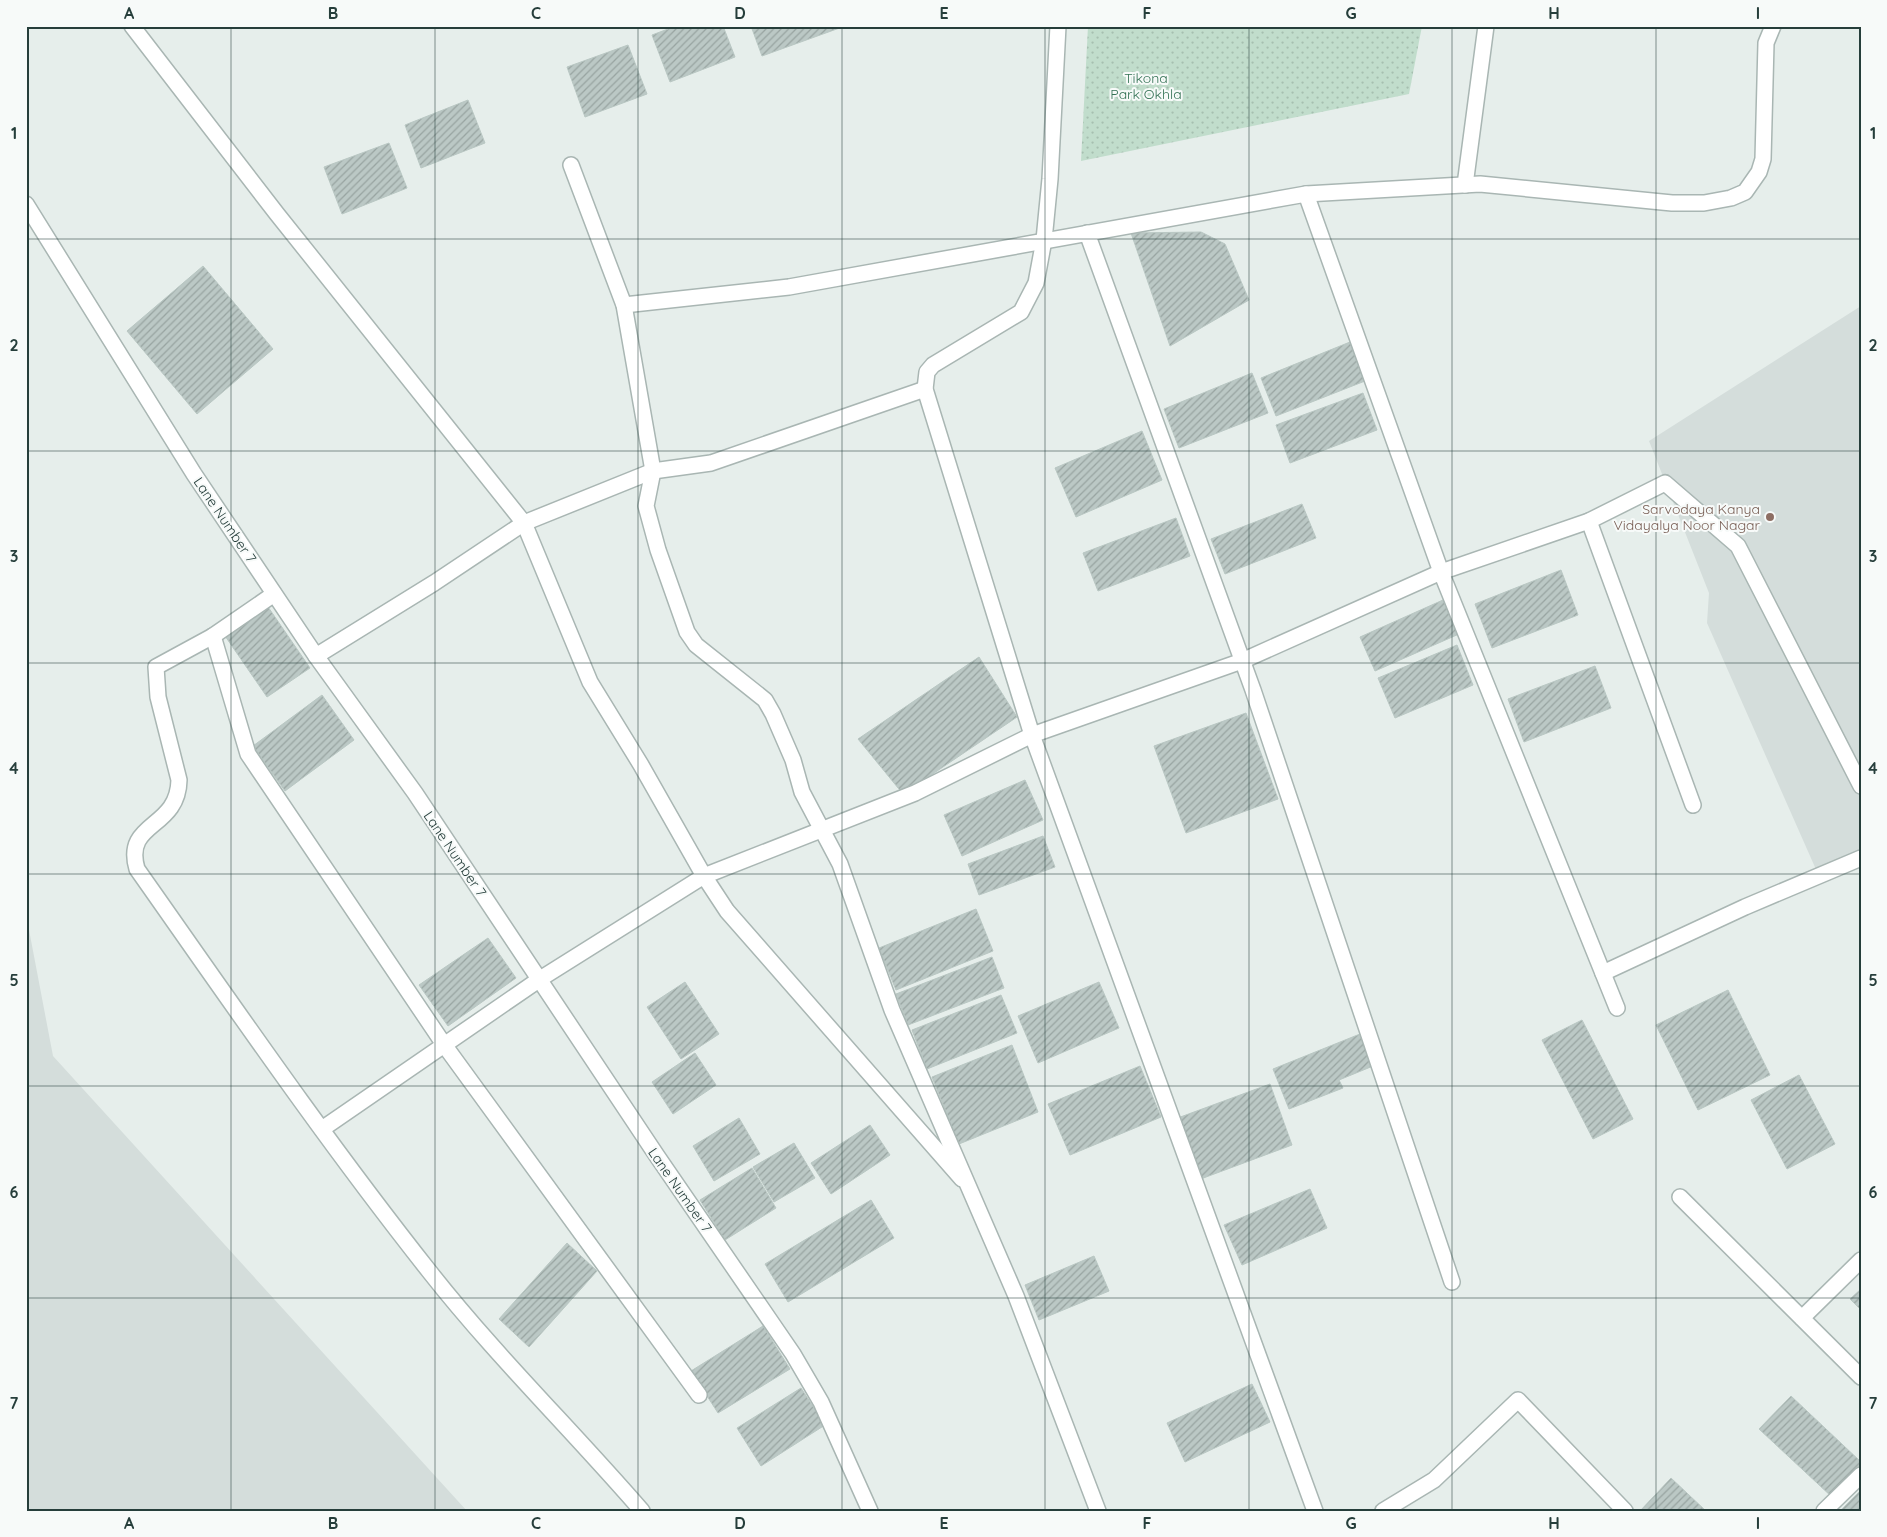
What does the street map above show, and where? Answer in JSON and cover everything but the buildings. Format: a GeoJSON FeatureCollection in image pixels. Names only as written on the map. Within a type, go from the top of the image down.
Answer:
{"type":"FeatureCollection","features":[{"type":"Feature","properties":{"kind":"street"},"geometry":{"type":"LineString","coordinates":[[132,26],[277,214],[524,523],[590,682],[641,765],[704,876],[727,911],[972,1190]]}},
{"type":"Feature","properties":{"kind":"street"},"geometry":{"type":"LineString","coordinates":[[1058,26],[1050,179],[1044,240],[1036,283],[1021,312],[933,365],[927,372],[925,389],[1032,735],[1315,1511]]}},
{"type":"Feature","properties":{"kind":"street"},"geometry":{"type":"LineString","coordinates":[[1465,185],[1486,26]]}},
{"type":"Feature","properties":{"kind":"street"},"geometry":{"type":"LineString","coordinates":[[624,306],[789,286],[1306,194],[1465,185],[1544,189],[1672,203],[1704,203],[1732,198],[1744,192],[1759,172],[1763,159],[1766,43],[1773,26]]}},
{"type":"Feature","properties":{"kind":"street"},"geometry":{"type":"LineString","coordinates":[[571,166],[624,306],[654,471],[646,506],[658,550],[687,632],[696,645],[764,700],[781,732],[793,760],[802,792],[820,830],[840,864],[892,1010],[972,1190],[1016,1296],[1098,1511]]}},
{"type":"Feature","properties":{"kind":"street"},"geometry":{"type":"LineString","coordinates":[[1306,194],[1441,572],[1617,1008]]}},
{"type":"Feature","properties":{"kind":"street","name":"Lane Number 7"},"geometry":{"type":"LineString","coordinates":[[26,204],[194,474],[274,594],[414,793],[657,1156],[793,1354],[821,1402],[870,1511]]}},
{"type":"Feature","properties":{"kind":"street"},"geometry":{"type":"LineString","coordinates":[[1087,232],[1242,661],[1452,1282]]}},
{"type":"Feature","properties":{"kind":"street"},"geometry":{"type":"LineString","coordinates":[[316,656],[434,583],[524,523],[654,471],[711,463],[925,389]]}},
{"type":"Feature","properties":{"kind":"street"},"geometry":{"type":"LineString","coordinates":[[322,1129],[540,979],[704,876],[915,793],[1032,735],[1242,661],[1441,572],[1589,521],[1665,483],[1728,535],[1746,558],[1861,786]]}},
{"type":"Feature","properties":{"kind":"street"},"geometry":{"type":"LineString","coordinates":[[1589,521],[1693,805]]}},
{"type":"Feature","properties":{"kind":"street"},"geometry":{"type":"LineString","coordinates":[[274,594],[213,636],[156,667],[158,697],[179,780],[179,793],[175,804],[134,844],[132,855],[136,869],[322,1129],[429,1272],[522,1380],[642,1511]]}},
{"type":"Feature","properties":{"kind":"street"},"geometry":{"type":"LineString","coordinates":[[213,636],[248,754],[445,1046],[699,1395]]}},
{"type":"Feature","properties":{"kind":"street"},"geometry":{"type":"LineString","coordinates":[[1603,973],[1745,907],[1861,858]]}},
{"type":"Feature","properties":{"kind":"street"},"geometry":{"type":"LineString","coordinates":[[1680,1198],[1861,1377]]}},
{"type":"Feature","properties":{"kind":"street"},"geometry":{"type":"LineString","coordinates":[[1802,1318],[1861,1260]]}},
{"type":"Feature","properties":{"kind":"street"},"geometry":{"type":"LineString","coordinates":[[1384,1511],[1434,1480],[1518,1400],[1625,1511]]}},
{"type":"Feature","properties":{"kind":"street"},"geometry":{"type":"LineString","coordinates":[[1824,1511],[1861,1475]]}},
{"type":"Feature","properties":{"kind":"shaded area","name":"Sarvodaya Kanya Vidayalya Noor Nagar"},"geometry":{"type":"Polygon","coordinates":[[[1861,306],[1861,853],[1818,874],[1707,623],[1709,593],[1649,441],[1861,306]]]}},
{"type":"Feature","properties":{"kind":"shaded area"},"geometry":{"type":"Polygon","coordinates":[[[26,914],[53,1056],[467,1511],[26,1511],[26,914]]]}},
{"type":"Feature","properties":{"kind":"green space","name":"Tikona Park Okhla"},"geometry":{"type":"Polygon","coordinates":[[[1088,26],[1422,26],[1409,94],[1081,161],[1088,26]]]}},
{"type":"Feature","properties":{"kind":"place","name":"Sarvodaya Kanya Vidayalya Noor Nagar"},"geometry":{"type":"Point","coordinates":[1770,517]}}]}
